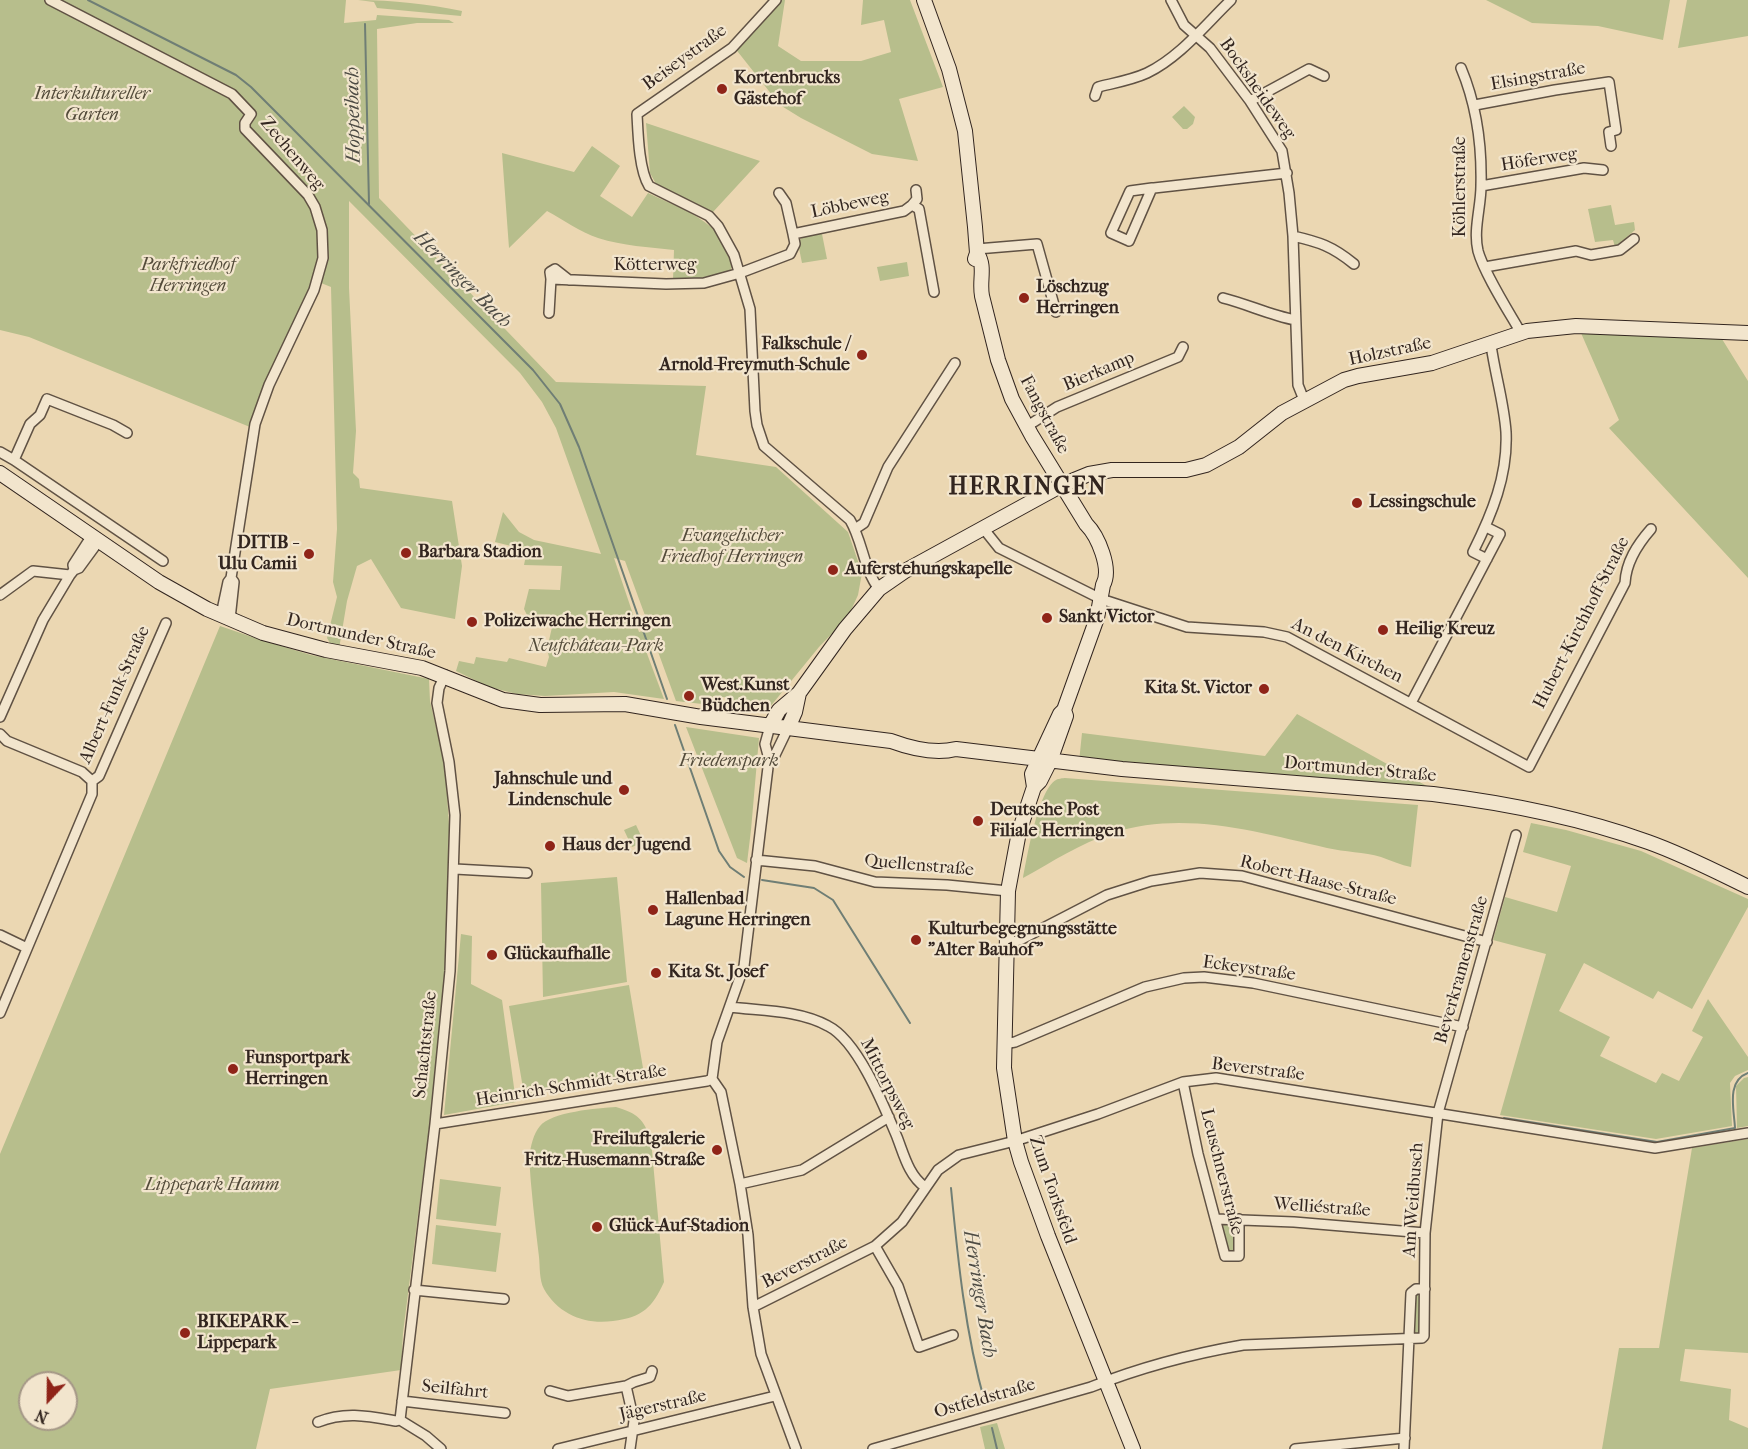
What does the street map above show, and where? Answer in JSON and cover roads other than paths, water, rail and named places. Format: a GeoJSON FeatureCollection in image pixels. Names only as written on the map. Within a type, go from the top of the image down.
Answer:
{"type":"FeatureCollection","features":[{"type":"Feature","properties":{"kind":"main road","name":"Fangstraße"},"geometry":{"type":"LineString","coordinates":[[924,0],[946,60],[965,131],[977,251],[974,273],[980,280],[998,359],[1007,388],[1026,427],[1086,524],[1095,552],[1102,592],[1094,629],[1065,710],[1066,716],[1044,760]]}},
{"type":"Feature","properties":{"kind":"main road","name":"Holzstraße"},"geometry":{"type":"LineString","coordinates":[[799,693],[845,629],[879,589],[892,578],[1062,485],[1089,474],[1112,470],[1186,470],[1206,465],[1239,447],[1278,415],[1304,400],[1358,376],[1432,363],[1521,333],[1547,328],[1575,327],[1748,333]]}},
{"type":"Feature","properties":{"kind":"main road","name":"Dortmunder Straße"},"geometry":{"type":"LineString","coordinates":[[0,472],[121,558],[179,594],[225,617],[263,633],[292,641],[422,668],[511,702],[540,705],[625,704],[698,717],[891,741],[905,746],[941,751],[956,749],[1173,773],[1433,794],[1520,806],[1594,824],[1648,842],[1748,887]]}},
{"type":"Feature","properties":{"kind":"main road"},"geometry":{"type":"LineString","coordinates":[[770,726],[779,711],[799,693]]}},
{"type":"Feature","properties":{"kind":"main road"},"geometry":{"type":"LineString","coordinates":[[788,728],[795,712],[799,693]]}},
{"type":"Feature","properties":{"kind":"main road","name":"Zum Torksfeld"},"geometry":{"type":"LineString","coordinates":[[1044,760],[1032,774],[1034,787],[1019,832],[1008,891],[1004,1044],[1007,1097],[1015,1141],[1048,1236],[1133,1449]]}},
{"type":"Feature","properties":{"kind":"street","name":"Zechenweg"},"geometry":{"type":"LineString","coordinates":[[50,0],[232,94],[251,114],[245,123],[248,133],[308,195],[318,216],[324,244],[319,276],[269,385],[255,424],[231,578],[234,582],[225,617]]}},
{"type":"Feature","properties":{"kind":"street","name":"Beiseystraße"},"geometry":{"type":"LineString","coordinates":[[740,273],[725,237],[709,216],[669,198],[649,186],[645,180],[636,114],[732,48],[776,0]]}},
{"type":"Feature","properties":{"kind":"street","name":"Bocksheideweg"},"geometry":{"type":"LineString","coordinates":[[1171,0],[1184,25],[1210,48],[1250,101],[1282,151],[1287,173],[1293,236],[1298,385],[1304,400]]}},
{"type":"Feature","properties":{"kind":"street"},"geometry":{"type":"LineString","coordinates":[[1095,96],[1098,87],[1144,74],[1159,67],[1197,35],[1231,0]]}},
{"type":"Feature","properties":{"kind":"street","name":"Köhlerstraße"},"geometry":{"type":"LineString","coordinates":[[1461,68],[1475,105],[1480,158],[1478,251],[1521,333]]}},
{"type":"Feature","properties":{"kind":"street"},"geometry":{"type":"LineString","coordinates":[[1250,101],[1309,69],[1324,76]]}},
{"type":"Feature","properties":{"kind":"street","name":"Elsingstraße"},"geometry":{"type":"LineString","coordinates":[[1475,105],[1609,82],[1616,130],[1609,132],[1611,146]]}},
{"type":"Feature","properties":{"kind":"street","name":"Höferweg"},"geometry":{"type":"LineString","coordinates":[[1481,186],[1584,168],[1603,170]]}},
{"type":"Feature","properties":{"kind":"street"},"geometry":{"type":"LineString","coordinates":[[1152,188],[1129,241],[1111,233],[1130,191],[1152,188],[1287,173]]}},
{"type":"Feature","properties":{"kind":"street","name":"Löbbeweg"},"geometry":{"type":"LineString","coordinates":[[793,234],[904,211],[917,199],[916,190]]}},
{"type":"Feature","properties":{"kind":"street","name":"Löbbeweg"},"geometry":{"type":"LineString","coordinates":[[740,273],[790,254],[794,250],[795,244],[786,203],[779,193]]}},
{"type":"Feature","properties":{"kind":"street","name":"Löbbeweg"},"geometry":{"type":"LineString","coordinates":[[912,205],[919,209],[934,292]]}},
{"type":"Feature","properties":{"kind":"street"},"geometry":{"type":"LineString","coordinates":[[1293,236],[1336,250],[1354,264]]}},
{"type":"Feature","properties":{"kind":"street"},"geometry":{"type":"LineString","coordinates":[[1485,267],[1576,250],[1591,255],[1620,250],[1634,239]]}},
{"type":"Feature","properties":{"kind":"street"},"geometry":{"type":"LineString","coordinates":[[977,251],[1037,244],[1056,312]]}},
{"type":"Feature","properties":{"kind":"street"},"geometry":{"type":"LineString","coordinates":[[740,273],[750,309],[755,411],[761,441],[850,520],[855,529],[866,568],[879,589]]}},
{"type":"Feature","properties":{"kind":"street","name":"Kötterweg"},"geometry":{"type":"LineString","coordinates":[[549,313],[551,279],[692,284],[740,273]]}},
{"type":"Feature","properties":{"kind":"street"},"geometry":{"type":"LineString","coordinates":[[1223,298],[1272,315],[1295,320]]}},
{"type":"Feature","properties":{"kind":"street"},"geometry":{"type":"LineString","coordinates":[[1487,560],[1473,552],[1498,495],[1504,469],[1506,435],[1491,345]]}},
{"type":"Feature","properties":{"kind":"street","name":"Bierkamp"},"geometry":{"type":"LineString","coordinates":[[1026,427],[1057,407],[1178,357],[1183,347]]}},
{"type":"Feature","properties":{"kind":"street"},"geometry":{"type":"LineString","coordinates":[[855,529],[864,523],[888,467],[955,363]]}},
{"type":"Feature","properties":{"kind":"street"},"geometry":{"type":"LineString","coordinates":[[14,460],[30,424],[40,415],[47,399],[113,425],[127,433]]}},
{"type":"Feature","properties":{"kind":"street"},"geometry":{"type":"LineString","coordinates":[[0,453],[14,460],[163,561]]}},
{"type":"Feature","properties":{"kind":"street"},"geometry":{"type":"LineString","coordinates":[[1411,703],[1500,534],[1486,526]]}},
{"type":"Feature","properties":{"kind":"street","name":"An den Kirchen"},"geometry":{"type":"LineString","coordinates":[[982,528],[999,548],[1081,589],[1102,592],[1187,627],[1264,632],[1287,637],[1529,766]]}},
{"type":"Feature","properties":{"kind":"street","name":"Hubert-Kirchhoff-Straße"},"geometry":{"type":"LineString","coordinates":[[1529,766],[1625,583],[1626,568],[1639,543],[1651,529]]}},
{"type":"Feature","properties":{"kind":"street"},"geometry":{"type":"LineString","coordinates":[[0,717],[43,620],[72,573],[73,565],[94,539]]}},
{"type":"Feature","properties":{"kind":"street"},"geometry":{"type":"LineString","coordinates":[[121,558],[132,540]]}},
{"type":"Feature","properties":{"kind":"street"},"geometry":{"type":"LineString","coordinates":[[2,590],[33,571],[72,573]]}},
{"type":"Feature","properties":{"kind":"street","name":"Albert-Funk-Straße"},"geometry":{"type":"LineString","coordinates":[[0,1013],[92,794],[92,781],[99,776],[166,623]]}},
{"type":"Feature","properties":{"kind":"street","name":"Schachtstraße"},"geometry":{"type":"LineString","coordinates":[[400,1420],[435,1124],[450,971],[455,814],[449,762],[437,703],[444,675]]}},
{"type":"Feature","properties":{"kind":"street"},"geometry":{"type":"LineString","coordinates":[[770,726],[765,744],[769,759],[744,966],[717,1042],[712,1079],[721,1092],[740,1184],[748,1235],[753,1307],[761,1354],[796,1449]]}},
{"type":"Feature","properties":{"kind":"street"},"geometry":{"type":"LineString","coordinates":[[769,759],[775,755],[788,728]]}},
{"type":"Feature","properties":{"kind":"street"},"geometry":{"type":"LineString","coordinates":[[0,734],[7,741],[82,772],[92,781]]}},
{"type":"Feature","properties":{"kind":"street","name":"Beverkramenstraße"},"geometry":{"type":"LineString","coordinates":[[1438,1113],[1516,835]]}},
{"type":"Feature","properties":{"kind":"street","name":"Quellenstraße"},"geometry":{"type":"LineString","coordinates":[[756,860],[816,866],[875,882],[947,885],[1008,891]]}},
{"type":"Feature","properties":{"kind":"street"},"geometry":{"type":"LineString","coordinates":[[455,869],[527,873]]}},
{"type":"Feature","properties":{"kind":"street","name":"Robert-Haase-Straße"},"geometry":{"type":"LineString","coordinates":[[1008,943],[1020,940],[1107,895],[1151,881],[1200,873],[1242,876],[1487,942]]}},
{"type":"Feature","properties":{"kind":"street"},"geometry":{"type":"LineString","coordinates":[[0,935],[27,948]]}},
{"type":"Feature","properties":{"kind":"street","name":"Eckeystraße"},"geometry":{"type":"LineString","coordinates":[[1004,1044],[1015,1042],[1145,987],[1184,978],[1204,977],[1253,983],[1463,1027]]}},
{"type":"Feature","properties":{"kind":"street","name":"Mittorpsweg"},"geometry":{"type":"LineString","coordinates":[[730,1007],[797,1015],[830,1026],[845,1039],[856,1052],[888,1117],[911,1172],[925,1187]]}},
{"type":"Feature","properties":{"kind":"street","name":"Beverstraße"},"geometry":{"type":"LineString","coordinates":[[753,1307],[875,1246],[902,1222],[938,1170],[959,1155],[1015,1141],[1098,1114],[1183,1082],[1216,1078],[1655,1149],[1748,1133]]}},
{"type":"Feature","properties":{"kind":"street","name":"Heinrich-Schmidt-Straße"},"geometry":{"type":"LineString","coordinates":[[435,1124],[712,1079]]}},
{"type":"Feature","properties":{"kind":"street","name":"Leuschnerstraße"},"geometry":{"type":"LineString","coordinates":[[1183,1082],[1198,1154],[1225,1256],[1239,1256],[1239,1219]]}},
{"type":"Feature","properties":{"kind":"street","name":"Am Weidbusch"},"geometry":{"type":"LineString","coordinates":[[1411,1338],[1422,1338],[1425,1333],[1425,1233],[1438,1113]]}},
{"type":"Feature","properties":{"kind":"street"},"geometry":{"type":"LineString","coordinates":[[740,1184],[802,1170],[888,1117]]}},
{"type":"Feature","properties":{"kind":"street","name":"Welliéstraße"},"geometry":{"type":"LineString","coordinates":[[1216,1219],[1425,1233]]}},
{"type":"Feature","properties":{"kind":"street"},"geometry":{"type":"LineString","coordinates":[[875,1246],[898,1286],[918,1347],[952,1335]]}},
{"type":"Feature","properties":{"kind":"street"},"geometry":{"type":"LineString","coordinates":[[1404,1449],[1411,1338],[1411,1293],[1416,1288],[1425,1288]]}},
{"type":"Feature","properties":{"kind":"street"},"geometry":{"type":"LineString","coordinates":[[414,1290],[504,1299]]}},
{"type":"Feature","properties":{"kind":"street","name":"Ostfeldstraße"},"geometry":{"type":"LineString","coordinates":[[873,1449],[898,1445],[1178,1359],[1243,1345],[1411,1338]]}},
{"type":"Feature","properties":{"kind":"street"},"geometry":{"type":"LineString","coordinates":[[550,1391],[568,1396],[626,1386],[650,1377],[652,1371]]}},
{"type":"Feature","properties":{"kind":"street"},"geometry":{"type":"LineString","coordinates":[[626,1386],[634,1421],[630,1449]]}},
{"type":"Feature","properties":{"kind":"street","name":"Jägerstraße"},"geometry":{"type":"LineString","coordinates":[[558,1449],[775,1396]]}},
{"type":"Feature","properties":{"kind":"street","name":"Seilfahrt"},"geometry":{"type":"LineString","coordinates":[[402,1401],[504,1413]]}},
{"type":"Feature","properties":{"kind":"street"},"geometry":{"type":"LineString","coordinates":[[318,1422],[350,1414],[400,1420],[426,1436],[441,1449]]}},
{"type":"Feature","properties":{"kind":"street"},"geometry":{"type":"LineString","coordinates":[[1295,1449],[1405,1438]]}},
{"type":"Feature","properties":{"kind":"waterway","name":"Herringer Bach"},"geometry":{"type":"LineString","coordinates":[[88,0],[236,75],[251,87],[533,370],[560,404],[579,447],[667,699]]}},
{"type":"Feature","properties":{"kind":"waterway","name":"Hoppeibach"},"geometry":{"type":"LineString","coordinates":[[365,24],[369,204]]}},
{"type":"Feature","properties":{"kind":"waterway","name":"Herringer Bach"},"geometry":{"type":"LineString","coordinates":[[675,725],[719,851],[730,867],[744,877]]}},
{"type":"Feature","properties":{"kind":"waterway","name":"Herringer Bach"},"geometry":{"type":"LineString","coordinates":[[762,880],[814,888],[833,900],[910,1023]]}},
{"type":"Feature","properties":{"kind":"waterway"},"geometry":{"type":"LineString","coordinates":[[1504,1118],[1657,1142],[1735,1128],[1734,1089],[1741,1077],[1748,1073]]}},
{"type":"Feature","properties":{"kind":"waterway","name":"Herringer Bach"},"geometry":{"type":"LineString","coordinates":[[951,1188],[967,1323],[985,1403]]}},
{"type":"Feature","properties":{"kind":"waterway","name":"Herringer Bach"},"geometry":{"type":"LineString","coordinates":[[992,1428],[997,1449]]}},
{"type":"Feature","properties":{"kind":"place","name":"Kortenbrucks Gästehof"},"geometry":{"type":"Point","coordinates":[722,89]}},
{"type":"Feature","properties":{"kind":"place","name":"Löschzug Herringen"},"geometry":{"type":"Point","coordinates":[1024,298]}},
{"type":"Feature","properties":{"kind":"place","name":"Falkschule / Arnold-Freymuth-Schule"},"geometry":{"type":"Point","coordinates":[862,355]}},
{"type":"Feature","properties":{"kind":"place","name":"Lessingschule"},"geometry":{"type":"Point","coordinates":[1357,503]}},
{"type":"Feature","properties":{"kind":"place","name":"Barbara Stadion"},"geometry":{"type":"Point","coordinates":[406,553]}},
{"type":"Feature","properties":{"kind":"place","name":"DITIB - Ulu Camii"},"geometry":{"type":"Point","coordinates":[309,554]}},
{"type":"Feature","properties":{"kind":"place","name":"Auferstehungskapelle"},"geometry":{"type":"Point","coordinates":[833,570]}},
{"type":"Feature","properties":{"kind":"place","name":"Sankt Victor"},"geometry":{"type":"Point","coordinates":[1047,618]}},
{"type":"Feature","properties":{"kind":"place","name":"Polizeiwache Herringen"},"geometry":{"type":"Point","coordinates":[472,622]}},
{"type":"Feature","properties":{"kind":"place","name":"Heilig Kreuz"},"geometry":{"type":"Point","coordinates":[1383,630]}},
{"type":"Feature","properties":{"kind":"place","name":"Kita St. Victor"},"geometry":{"type":"Point","coordinates":[1264,689]}},
{"type":"Feature","properties":{"kind":"place","name":"West.Kunst Büdchen"},"geometry":{"type":"Point","coordinates":[689,696]}},
{"type":"Feature","properties":{"kind":"place","name":"Jahnschule und Lindenschule"},"geometry":{"type":"Point","coordinates":[624,790]}},
{"type":"Feature","properties":{"kind":"place","name":"Deutsche Post Filiale Herringen"},"geometry":{"type":"Point","coordinates":[978,821]}},
{"type":"Feature","properties":{"kind":"place","name":"Haus der Jugend"},"geometry":{"type":"Point","coordinates":[550,846]}},
{"type":"Feature","properties":{"kind":"place","name":"Hallenbad Lagune Herringen"},"geometry":{"type":"Point","coordinates":[653,910]}},
{"type":"Feature","properties":{"kind":"place","name":"Kulturbegegnungsstätte \"Alter Bauhof\""},"geometry":{"type":"Point","coordinates":[916,940]}},
{"type":"Feature","properties":{"kind":"place","name":"Glückaufhalle"},"geometry":{"type":"Point","coordinates":[492,955]}},
{"type":"Feature","properties":{"kind":"place","name":"Kita St. Josef"},"geometry":{"type":"Point","coordinates":[656,973]}},
{"type":"Feature","properties":{"kind":"place","name":"Funsportpark Herringen"},"geometry":{"type":"Point","coordinates":[233,1069]}},
{"type":"Feature","properties":{"kind":"place","name":"Freiluftgalerie Fritz-Husemann-Straße"},"geometry":{"type":"Point","coordinates":[717,1150]}},
{"type":"Feature","properties":{"kind":"place","name":"Glück-Auf-Stadion"},"geometry":{"type":"Point","coordinates":[597,1227]}},
{"type":"Feature","properties":{"kind":"place","name":"BIKEPARK - Lippepark"},"geometry":{"type":"Point","coordinates":[185,1333]}},
{"type":"Feature","properties":{"kind":"district","name":"HERRINGEN"},"geometry":{"type":"Point","coordinates":[1028,488]}},
{"type":"Feature","properties":{"kind":"park label","name":"Interkultureller Garten"},"geometry":{"type":"Point","coordinates":[92,106]}},
{"type":"Feature","properties":{"kind":"park label","name":"Parkfriedhof Herringen"},"geometry":{"type":"Point","coordinates":[188,276]}},
{"type":"Feature","properties":{"kind":"park label","name":"Evangelischer Friedhof Herringen"},"geometry":{"type":"Point","coordinates":[732,547]}},
{"type":"Feature","properties":{"kind":"park label","name":"Neufchâteau-Park"},"geometry":{"type":"Point","coordinates":[596,647]}},
{"type":"Feature","properties":{"kind":"park label","name":"Friedenspark"},"geometry":{"type":"Point","coordinates":[729,762]}},
{"type":"Feature","properties":{"kind":"park label","name":"Lippepark Hamm"},"geometry":{"type":"Point","coordinates":[212,1186]}}]}
